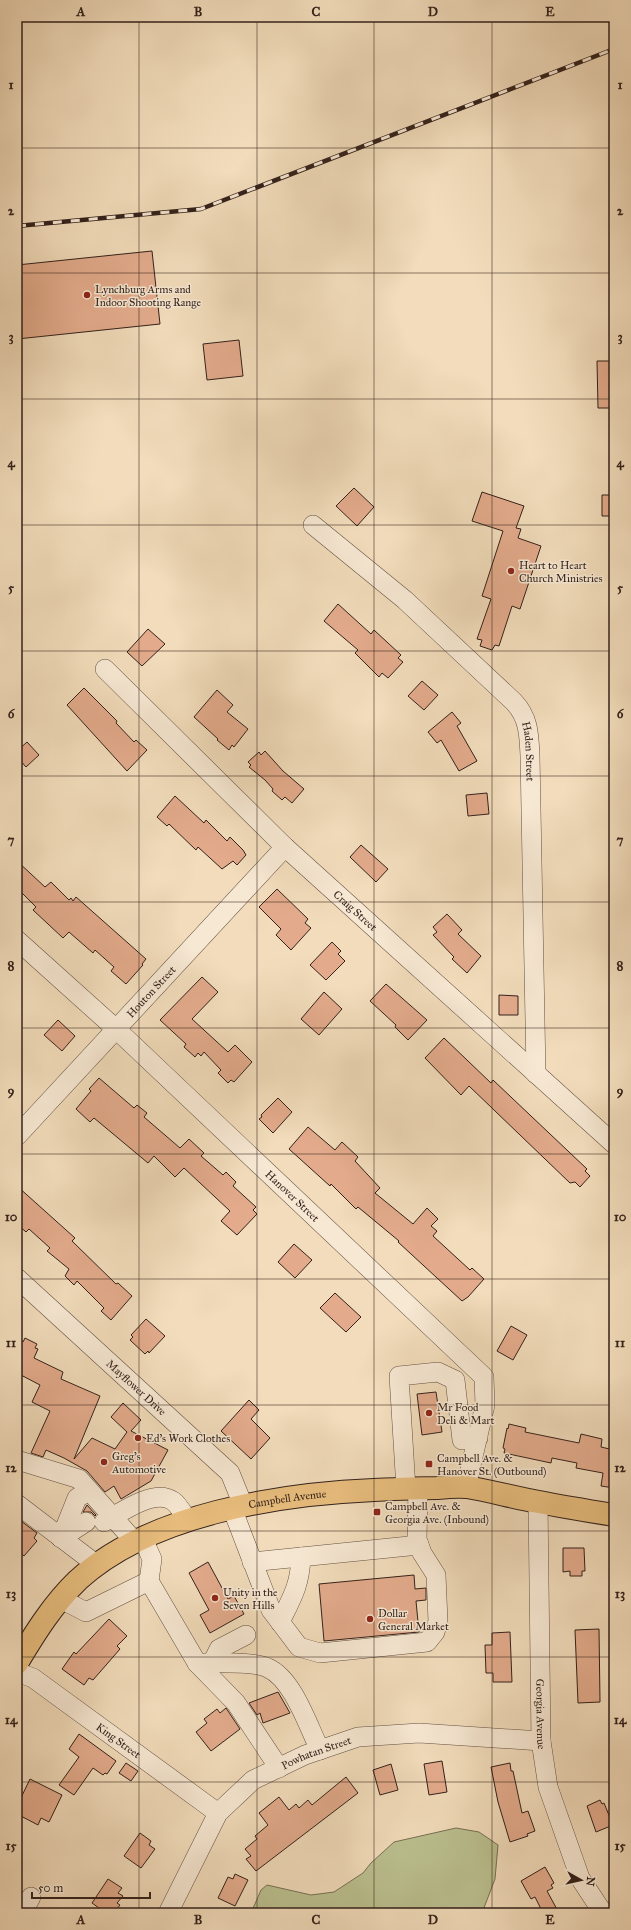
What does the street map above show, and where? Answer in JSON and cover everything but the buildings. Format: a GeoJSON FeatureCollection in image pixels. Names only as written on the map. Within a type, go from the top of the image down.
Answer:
{"type":"FeatureCollection","features":[{"type":"Feature","properties":{"kind":"main road","name":"Campbell Avenue"},"geometry":{"type":"LineString","coordinates":[[17,1663],[39,1625],[78,1581],[97,1564],[139,1541],[188,1522],[237,1506],[341,1491],[466,1487],[538,1502],[614,1515]]}},
{"type":"Feature","properties":{"kind":"street","name":"Haden Street"},"geometry":{"type":"LineString","coordinates":[[313,525],[405,600],[514,702],[521,710],[527,722],[530,756],[536,1074]]}},
{"type":"Feature","properties":{"kind":"street","name":"Craig Street"},"geometry":{"type":"LineString","coordinates":[[105,669],[285,847],[614,1144]]}},
{"type":"Feature","properties":{"kind":"street","name":"Houton Street"},"geometry":{"type":"LineString","coordinates":[[17,1136],[285,847]]}},
{"type":"Feature","properties":{"kind":"street","name":"Hanover Street"},"geometry":{"type":"LineString","coordinates":[[17,940],[116,1029],[484,1377],[486,1405],[466,1487]]}},
{"type":"Feature","properties":{"kind":"street","name":"Mayflower Drive"},"geometry":{"type":"LineString","coordinates":[[19,1287],[230,1473],[252,1562],[270,1610],[299,1647],[320,1653],[427,1642],[435,1632],[438,1621],[436,1575],[419,1545]]}},
{"type":"Feature","properties":{"kind":"street"},"geometry":{"type":"LineString","coordinates":[[252,1562],[419,1545],[404,1438],[399,1376],[438,1372],[456,1380],[462,1440],[478,1438]]}},
{"type":"Feature","properties":{"kind":"street"},"geometry":{"type":"LineString","coordinates":[[17,1460],[79,1479],[89,1490],[100,1519],[139,1541],[152,1558],[149,1581],[205,1663],[236,1703],[279,1768]]}},
{"type":"Feature","properties":{"kind":"street"},"geometry":{"type":"LineString","coordinates":[[65,1541],[77,1498],[89,1490]]}},
{"type":"Feature","properties":{"kind":"street"},"geometry":{"type":"LineString","coordinates":[[65,1541],[100,1519],[146,1499],[166,1497],[175,1502],[188,1522]]}},
{"type":"Feature","properties":{"kind":"street","name":"Georgia Avenue"},"geometry":{"type":"LineString","coordinates":[[538,1502],[541,1741],[548,1787],[580,1878],[603,1913]]}},
{"type":"Feature","properties":{"kind":"street"},"geometry":{"type":"LineString","coordinates":[[17,1504],[97,1564]]}},
{"type":"Feature","properties":{"kind":"street"},"geometry":{"type":"LineString","coordinates":[[280,1622],[295,1593],[300,1576],[301,1557]]}},
{"type":"Feature","properties":{"kind":"street"},"geometry":{"type":"LineString","coordinates":[[61,1599],[86,1612],[149,1581]]}},
{"type":"Feature","properties":{"kind":"street"},"geometry":{"type":"LineString","coordinates":[[205,1663],[219,1648],[246,1635]]}},
{"type":"Feature","properties":{"kind":"street"},"geometry":{"type":"LineString","coordinates":[[205,1663],[243,1664],[268,1667],[289,1685],[320,1750]]}},
{"type":"Feature","properties":{"kind":"street","name":"King Street"},"geometry":{"type":"LineString","coordinates":[[17,1672],[33,1678],[218,1813]]}},
{"type":"Feature","properties":{"kind":"street","name":"Powhatan Street"},"geometry":{"type":"LineString","coordinates":[[168,1913],[218,1813],[253,1780],[279,1768],[320,1750],[358,1737],[419,1733],[541,1741]]}},
{"type":"Feature","properties":{"kind":"green space"},"geometry":{"type":"Polygon","coordinates":[[[456,1828],[479,1832],[498,1845],[495,1879],[482,1913],[251,1913],[261,1890],[267,1885],[311,1895],[334,1892],[363,1873],[371,1863],[394,1842],[456,1828]]]}},
{"type":"Feature","properties":{"kind":"railway"},"geometry":{"type":"LineString","coordinates":[[17,226],[201,209],[614,49]]}},
{"type":"Feature","properties":{"kind":"place","name":"Lynchburg Arms and Indoor Shooting Range"},"geometry":{"type":"Point","coordinates":[87,295]}},
{"type":"Feature","properties":{"kind":"place","name":"Heart to Heart Church Ministries"},"geometry":{"type":"Point","coordinates":[511,571]}},
{"type":"Feature","properties":{"kind":"place","name":"Mr Food Deli & Mart"},"geometry":{"type":"Point","coordinates":[429,1413]}},
{"type":"Feature","properties":{"kind":"place","name":"Ed's Work Clothes"},"geometry":{"type":"Point","coordinates":[138,1438]}},
{"type":"Feature","properties":{"kind":"place","name":"Greg's Automotive"},"geometry":{"type":"Point","coordinates":[104,1462]}},
{"type":"Feature","properties":{"kind":"place","name":"Campbell Ave. & Hanover St. (Outbound)"},"geometry":{"type":"Point","coordinates":[429,1464]}},
{"type":"Feature","properties":{"kind":"place","name":"Campbell Ave. & Georgia Ave. (Inbound)"},"geometry":{"type":"Point","coordinates":[377,1512]}},
{"type":"Feature","properties":{"kind":"place","name":"Unity in the Seven Hills"},"geometry":{"type":"Point","coordinates":[215,1598]}},
{"type":"Feature","properties":{"kind":"place","name":"Dollar General Market"},"geometry":{"type":"Point","coordinates":[370,1619]}}]}
